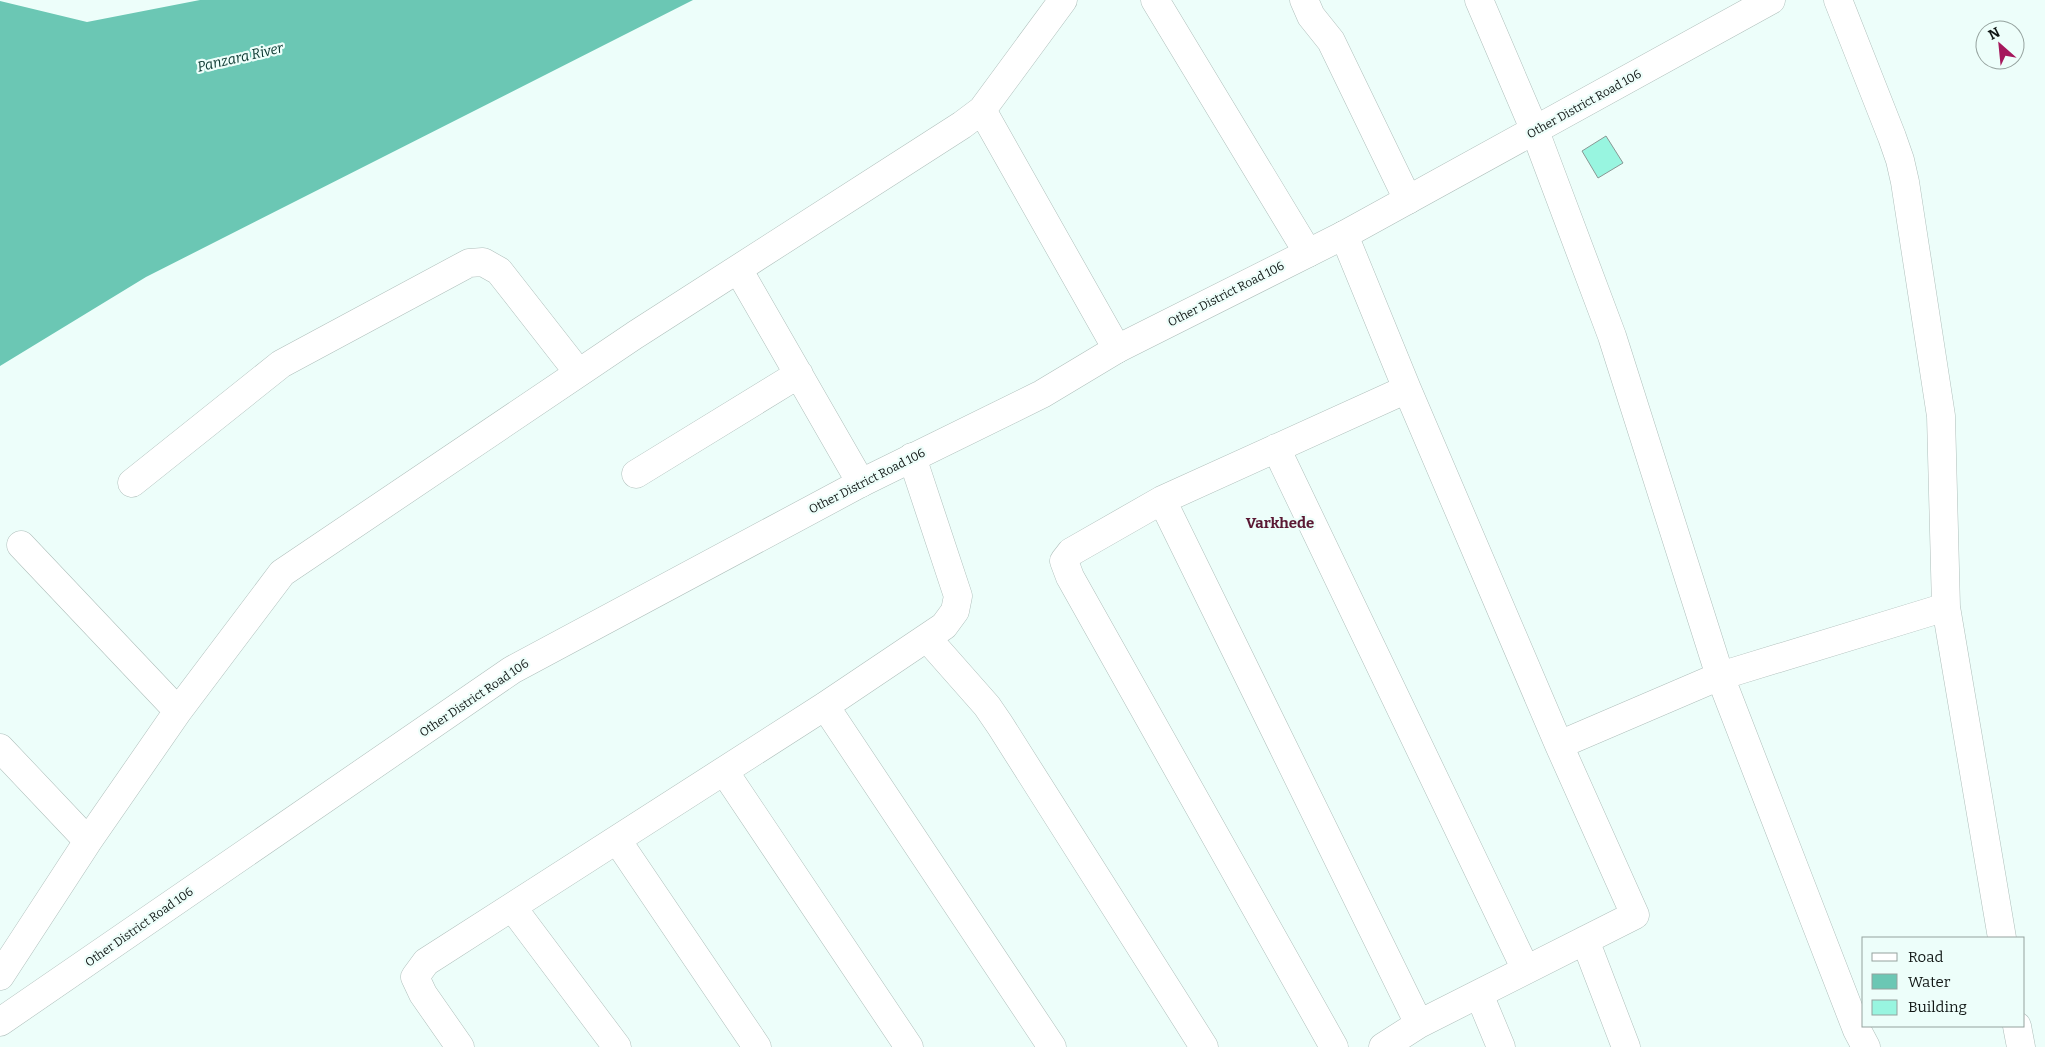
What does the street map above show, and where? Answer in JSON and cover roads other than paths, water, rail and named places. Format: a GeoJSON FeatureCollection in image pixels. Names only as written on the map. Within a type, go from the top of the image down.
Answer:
{"type":"FeatureCollection","features":[{"type":"Feature","properties":{"kind":"street"},"geometry":{"type":"LineString","coordinates":[[0,976],[88,841],[178,711],[282,573],[578,372],[962,126],[982,110],[1063,0]]}},
{"type":"Feature","properties":{"kind":"street"},"geometry":{"type":"LineString","coordinates":[[1155,0],[1308,253]]}},
{"type":"Feature","properties":{"kind":"street"},"geometry":{"type":"LineString","coordinates":[[1304,0],[1311,16],[1331,41],[1408,200]]}},
{"type":"Feature","properties":{"kind":"street"},"geometry":{"type":"LineString","coordinates":[[1478,0],[1535,131],[1612,336],[1720,676],[1866,1047]]}},
{"type":"Feature","properties":{"kind":"street","name":"Other District Road 106"},"geometry":{"type":"LineString","coordinates":[[0,1022],[512,670],[861,483],[1042,394],[1117,349],[1344,235],[1771,0]]}},
{"type":"Feature","properties":{"kind":"street"},"geometry":{"type":"LineString","coordinates":[[1838,0],[1892,137],[1905,182],[1940,406],[1946,607],[2002,937]]}},
{"type":"Feature","properties":{"kind":"street"},"geometry":{"type":"LineString","coordinates":[[982,110],[1117,349]]}},
{"type":"Feature","properties":{"kind":"street"},"geometry":{"type":"LineString","coordinates":[[1344,235],[1407,389],[1559,745],[1635,914],[1419,1024],[1383,1047]]}},
{"type":"Feature","properties":{"kind":"street"},"geometry":{"type":"LineString","coordinates":[[132,482],[282,364],[469,264],[484,262],[499,271],[578,372]]}},
{"type":"Feature","properties":{"kind":"street"},"geometry":{"type":"LineString","coordinates":[[738,268],[861,483]]}},
{"type":"Feature","properties":{"kind":"street"},"geometry":{"type":"LineString","coordinates":[[636,474],[798,374]]}},
{"type":"Feature","properties":{"kind":"street"},"geometry":{"type":"LineString","coordinates":[[1334,1047],[1070,577],[1064,562],[1071,552],[1162,500],[1407,389]]}},
{"type":"Feature","properties":{"kind":"street"},"geometry":{"type":"LineString","coordinates":[[1276,448],[1526,970]]}},
{"type":"Feature","properties":{"kind":"street"},"geometry":{"type":"LineString","coordinates":[[460,1047],[423,994],[415,977],[426,962],[825,706],[944,626],[955,611],[958,596],[912,457]]}},
{"type":"Feature","properties":{"kind":"street"},"geometry":{"type":"LineString","coordinates":[[1162,500],[1419,1024]]}},
{"type":"Feature","properties":{"kind":"street"},"geometry":{"type":"LineString","coordinates":[[21,545],[178,711]]}},
{"type":"Feature","properties":{"kind":"street"},"geometry":{"type":"LineString","coordinates":[[1559,745],[1720,676],[1946,607]]}},
{"type":"Feature","properties":{"kind":"street"},"geometry":{"type":"LineString","coordinates":[[927,638],[987,706],[1000,724],[1204,1047]]}},
{"type":"Feature","properties":{"kind":"street"},"geometry":{"type":"LineString","coordinates":[[825,706],[1052,1047]]}},
{"type":"Feature","properties":{"kind":"street"},"geometry":{"type":"LineString","coordinates":[[0,748],[88,841]]}},
{"type":"Feature","properties":{"kind":"street"},"geometry":{"type":"LineString","coordinates":[[724,771],[909,1047]]}},
{"type":"Feature","properties":{"kind":"street"},"geometry":{"type":"LineString","coordinates":[[617,840],[756,1047]]}},
{"type":"Feature","properties":{"kind":"street"},"geometry":{"type":"LineString","coordinates":[[512,907],[617,1047]]}},
{"type":"Feature","properties":{"kind":"street"},"geometry":{"type":"LineString","coordinates":[[1585,940],[1626,1047]]}},
{"type":"Feature","properties":{"kind":"street"},"geometry":{"type":"LineString","coordinates":[[1478,994],[1501,1047]]}},
{"type":"Feature","properties":{"kind":"street"},"geometry":{"type":"LineString","coordinates":[[2017,1027],[2021,1047]]}},
{"type":"Feature","properties":{"kind":"water","name":"Panzara River"},"geometry":{"type":"Polygon","coordinates":[[[200,0],[693,0],[146,277],[0,366],[0,1],[87,22],[200,0]]]}},
{"type":"Feature","properties":{"kind":"district","name":"Varkhede"},"geometry":{"type":"Point","coordinates":[1280,523]}}]}
